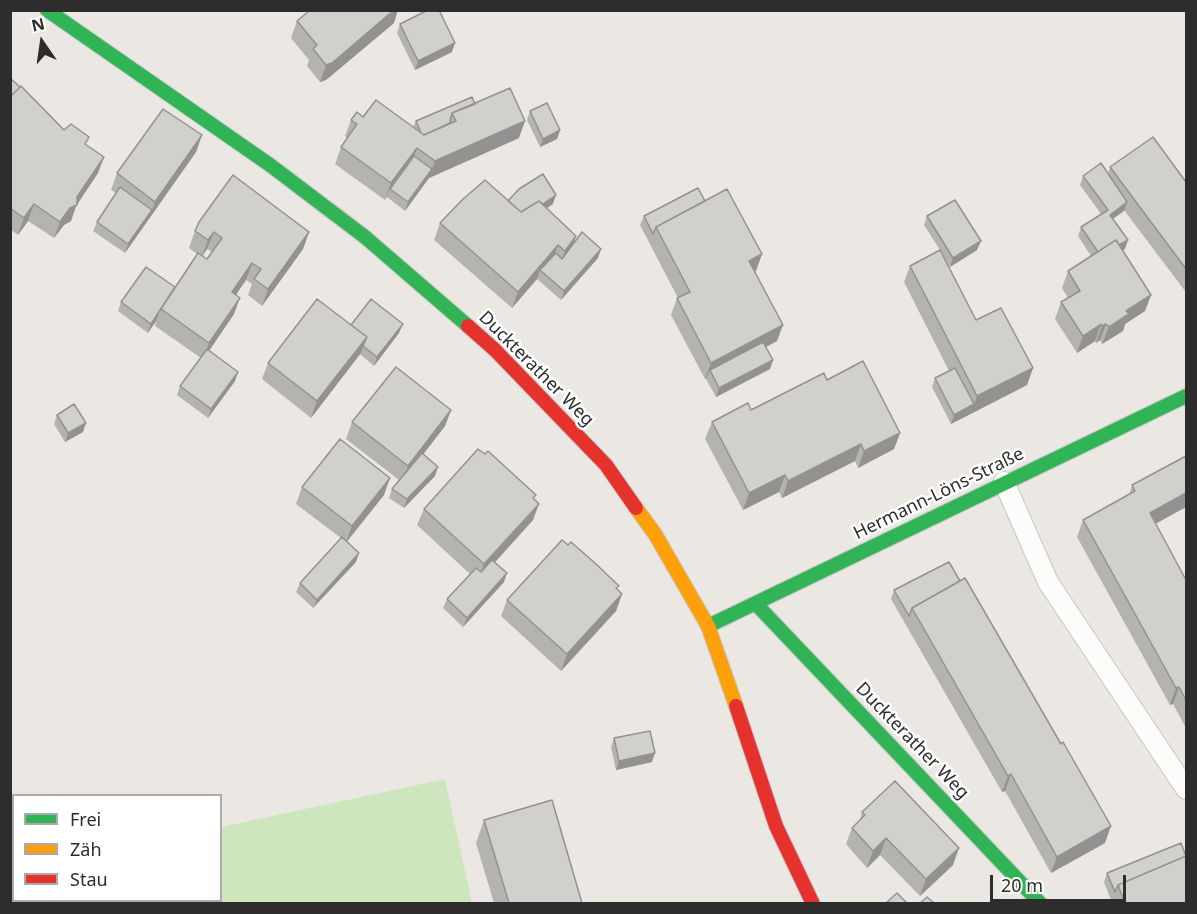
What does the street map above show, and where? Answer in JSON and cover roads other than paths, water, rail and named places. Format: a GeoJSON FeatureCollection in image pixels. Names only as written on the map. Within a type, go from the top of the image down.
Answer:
{"type":"FeatureCollection","features":[{"type":"Feature","properties":{"kind":"street","name":"Duckterather Weg"},"geometry":{"type":"LineString","coordinates":[[47,10],[270,165],[365,237],[495,350],[606,465],[655,534],[708,626],[776,826],[813,903]]}},
{"type":"Feature","properties":{"kind":"street","name":"Hermann-Löns-Straße"},"geometry":{"type":"LineString","coordinates":[[708,626],[1186,396]]}},
{"type":"Feature","properties":{"kind":"street","name":"Duckterather Weg"},"geometry":{"type":"LineString","coordinates":[[756,604],[1041,903]]}},
{"type":"Feature","properties":{"kind":"lane"},"geometry":{"type":"LineString","coordinates":[[1004,482],[1048,582],[1186,789]]}}]}
